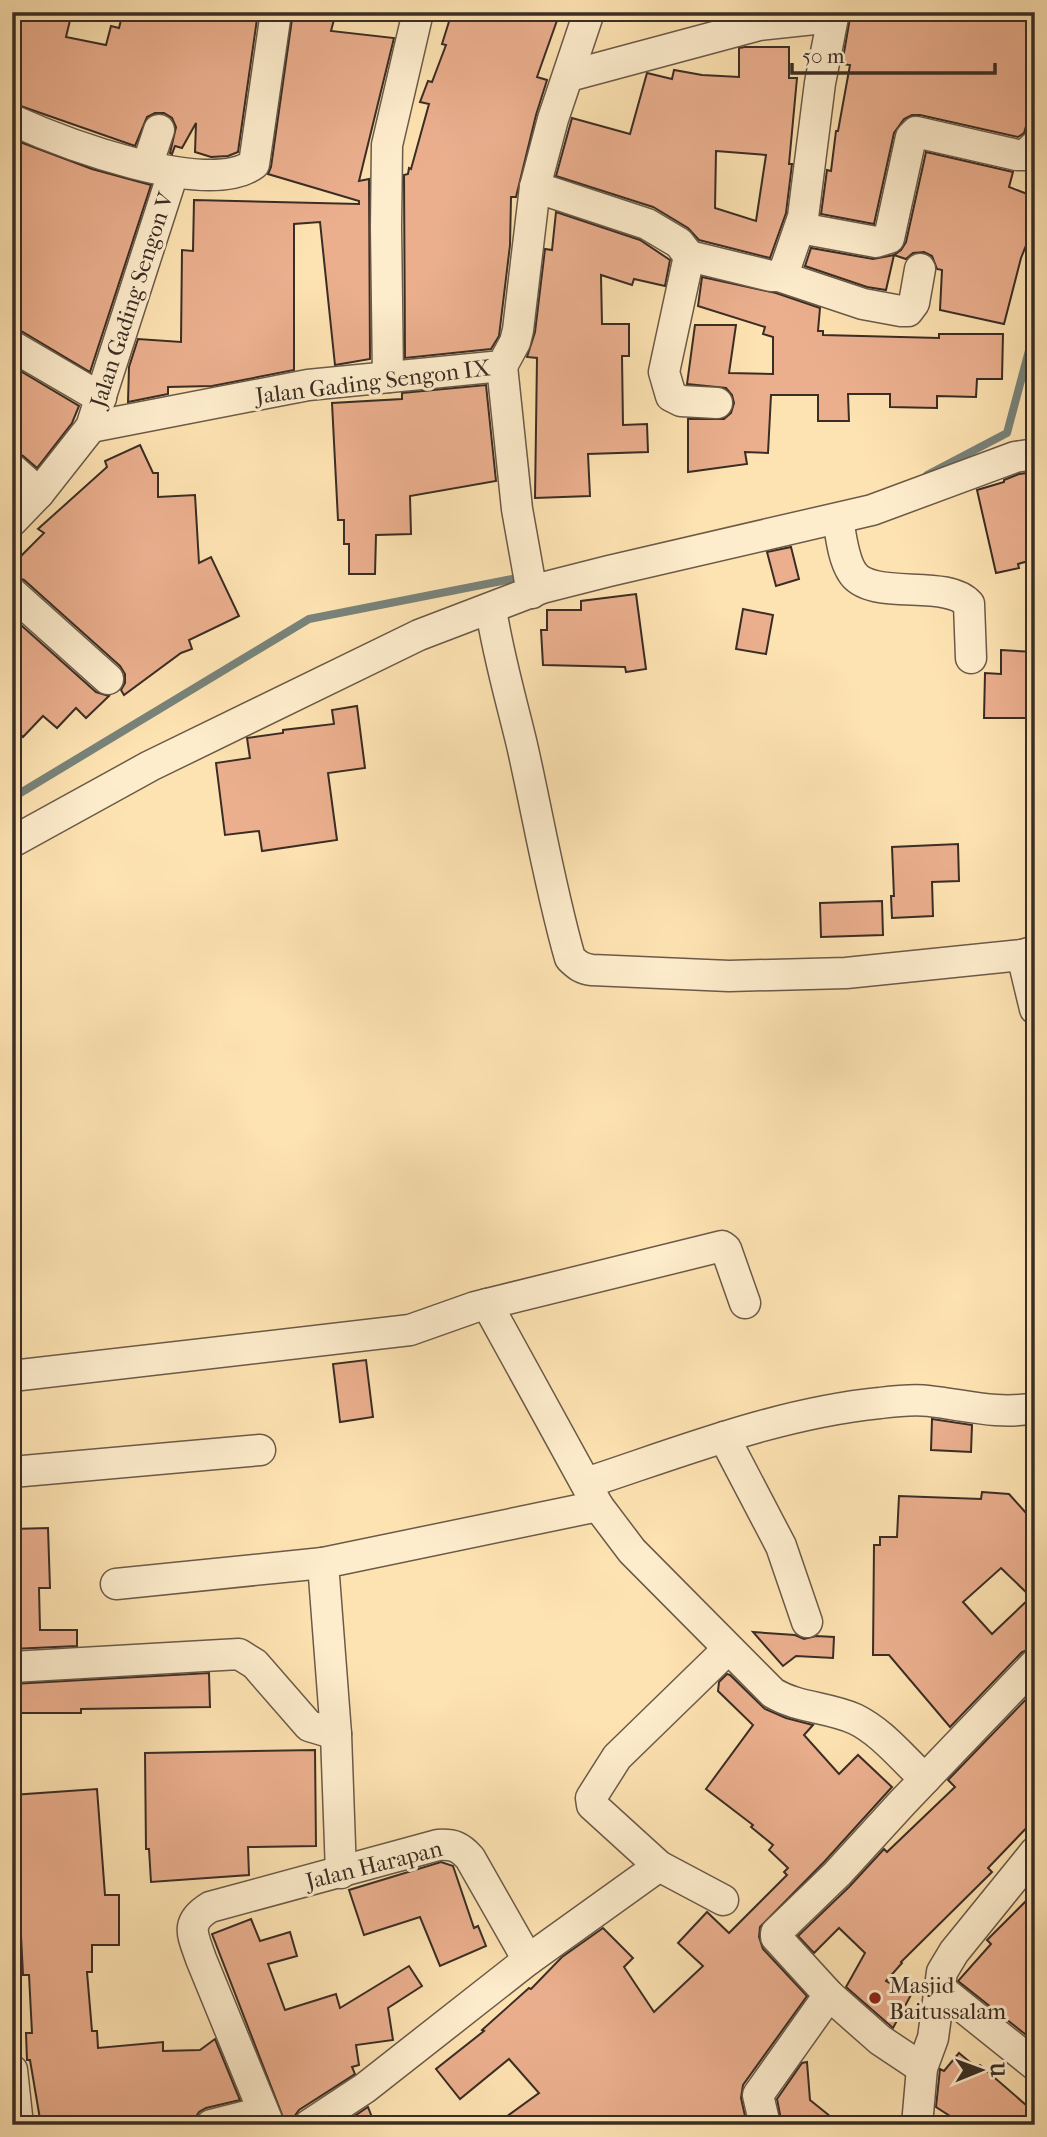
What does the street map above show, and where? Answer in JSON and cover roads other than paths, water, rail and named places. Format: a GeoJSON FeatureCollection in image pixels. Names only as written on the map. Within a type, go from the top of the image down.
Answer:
{"type":"FeatureCollection","features":[{"type":"Feature","properties":{"kind":"street","name":"Jalan Gading Sengon V"},"geometry":{"type":"LineString","coordinates":[[12,120],[53,138],[160,170],[231,175],[244,172],[254,164],[276,12]]}},
{"type":"Feature","properties":{"kind":"street"},"geometry":{"type":"LineString","coordinates":[[388,377],[387,145],[418,12]]}},
{"type":"Feature","properties":{"kind":"street","name":"Jalan Gading Sengon IX"},"geometry":{"type":"LineString","coordinates":[[91,428],[307,385],[502,366],[515,342],[518,330],[535,187],[589,12]]}},
{"type":"Feature","properties":{"kind":"street"},"geometry":{"type":"LineString","coordinates":[[569,76],[759,25],[833,15],[820,83],[800,228],[785,269],[779,276]]}},
{"type":"Feature","properties":{"kind":"street"},"geometry":{"type":"LineString","coordinates":[[159,130],[160,170]]}},
{"type":"Feature","properties":{"kind":"street"},"geometry":{"type":"LineString","coordinates":[[800,228],[876,242],[889,238],[911,137],[916,132],[1017,155],[1025,155],[1035,146]]}},
{"type":"Feature","properties":{"kind":"street","name":"Jalan Gading Sengon V"},"geometry":{"type":"LineString","coordinates":[[91,428],[160,170]]}},
{"type":"Feature","properties":{"kind":"street"},"geometry":{"type":"LineString","coordinates":[[535,187],[647,224],[679,243],[690,256],[779,276],[863,304],[908,311],[914,303],[920,269]]}},
{"type":"Feature","properties":{"kind":"street"},"geometry":{"type":"LineString","coordinates":[[690,256],[664,372],[671,396],[681,401],[717,403]]}},
{"type":"Feature","properties":{"kind":"street"},"geometry":{"type":"LineString","coordinates":[[12,346],[101,398]]}},
{"type":"Feature","properties":{"kind":"street"},"geometry":{"type":"LineString","coordinates":[[502,366],[517,509],[530,587]]}},
{"type":"Feature","properties":{"kind":"street"},"geometry":{"type":"LineString","coordinates":[[12,521],[39,493],[91,428]]}},
{"type":"Feature","properties":{"kind":"street"},"geometry":{"type":"LineString","coordinates":[[12,842],[150,766],[419,635],[491,609],[530,587],[838,519],[872,510],[1016,457],[1035,454]]}},
{"type":"Feature","properties":{"kind":"street"},"geometry":{"type":"LineString","coordinates":[[12,469],[39,493]]}},
{"type":"Feature","properties":{"kind":"street"},"geometry":{"type":"LineString","coordinates":[[838,519],[848,564],[860,582],[950,594],[964,598],[970,604],[971,658]]}},
{"type":"Feature","properties":{"kind":"street"},"geometry":{"type":"LineString","coordinates":[[12,593],[108,679]]}},
{"type":"Feature","properties":{"kind":"street"},"geometry":{"type":"LineString","coordinates":[[491,609],[550,884],[570,958],[576,964],[592,970],[729,976],[846,973],[1028,953],[1035,1009]]}},
{"type":"Feature","properties":{"kind":"street"},"geometry":{"type":"LineString","coordinates":[[12,1376],[410,1330],[487,1304],[722,1246],[726,1249],[745,1303]]}},
{"type":"Feature","properties":{"kind":"street"},"geometry":{"type":"LineString","coordinates":[[487,1304],[592,1494],[632,1551],[727,1650],[773,1693],[788,1702],[855,1719],[876,1732],[925,1779]]}},
{"type":"Feature","properties":{"kind":"street"},"geometry":{"type":"LineString","coordinates":[[116,1584],[323,1563],[592,1494],[724,1437],[799,1416],[881,1403],[927,1401],[993,1411],[1016,1412],[1035,1408]]}},
{"type":"Feature","properties":{"kind":"street"},"geometry":{"type":"LineString","coordinates":[[724,1437],[781,1546],[807,1622]]}},
{"type":"Feature","properties":{"kind":"street"},"geometry":{"type":"LineString","coordinates":[[12,1472],[260,1450]]}},
{"type":"Feature","properties":{"kind":"street"},"geometry":{"type":"LineString","coordinates":[[323,1563],[336,1734],[341,1873]]}},
{"type":"Feature","properties":{"kind":"street"},"geometry":{"type":"LineString","coordinates":[[723,1900],[659,1866],[592,1805],[591,1798],[617,1757],[727,1650]]}},
{"type":"Feature","properties":{"kind":"street"},"geometry":{"type":"LineString","coordinates":[[12,1667],[239,1654],[255,1664],[309,1726],[336,1734]]}},
{"type":"Feature","properties":{"kind":"street"},"geometry":{"type":"LineString","coordinates":[[922,2068],[880,2040],[829,1995],[776,1937],[777,1931],[837,1874],[1035,1664]]}},
{"type":"Feature","properties":{"kind":"street","name":"Jalan Harapan"},"geometry":{"type":"LineString","coordinates":[[266,2118],[193,1936],[192,1924],[200,1913],[209,1907],[450,1844],[460,1847],[470,1858],[528,1960]]}},
{"type":"Feature","properties":{"kind":"street"},"geometry":{"type":"LineString","coordinates":[[917,2125],[922,2068],[933,2038],[942,1972],[954,1952],[1035,1852]]}},
{"type":"Feature","properties":{"kind":"street"},"geometry":{"type":"LineString","coordinates":[[309,2125],[365,2088],[528,1960],[659,1866]]}},
{"type":"Feature","properties":{"kind":"street"},"geometry":{"type":"LineString","coordinates":[[939,1989],[1035,2065]]}},
{"type":"Feature","properties":{"kind":"street"},"geometry":{"type":"LineString","coordinates":[[765,2125],[758,2095],[829,1995]]}},
{"type":"Feature","properties":{"kind":"street"},"geometry":{"type":"LineString","coordinates":[[12,2070],[18,2125]]}},
{"type":"Feature","properties":{"kind":"street"},"geometry":{"type":"LineString","coordinates":[[211,2125],[266,2118]]}},
{"type":"Feature","properties":{"kind":"waterway"},"geometry":{"type":"LineString","coordinates":[[927,475],[1007,433],[1035,328]]}},
{"type":"Feature","properties":{"kind":"waterway"},"geometry":{"type":"LineString","coordinates":[[12,798],[309,619],[522,577]]}},
{"type":"Feature","properties":{"kind":"place","name":"Masjid Baitussalam"},"geometry":{"type":"Point","coordinates":[875,1998]}}]}
